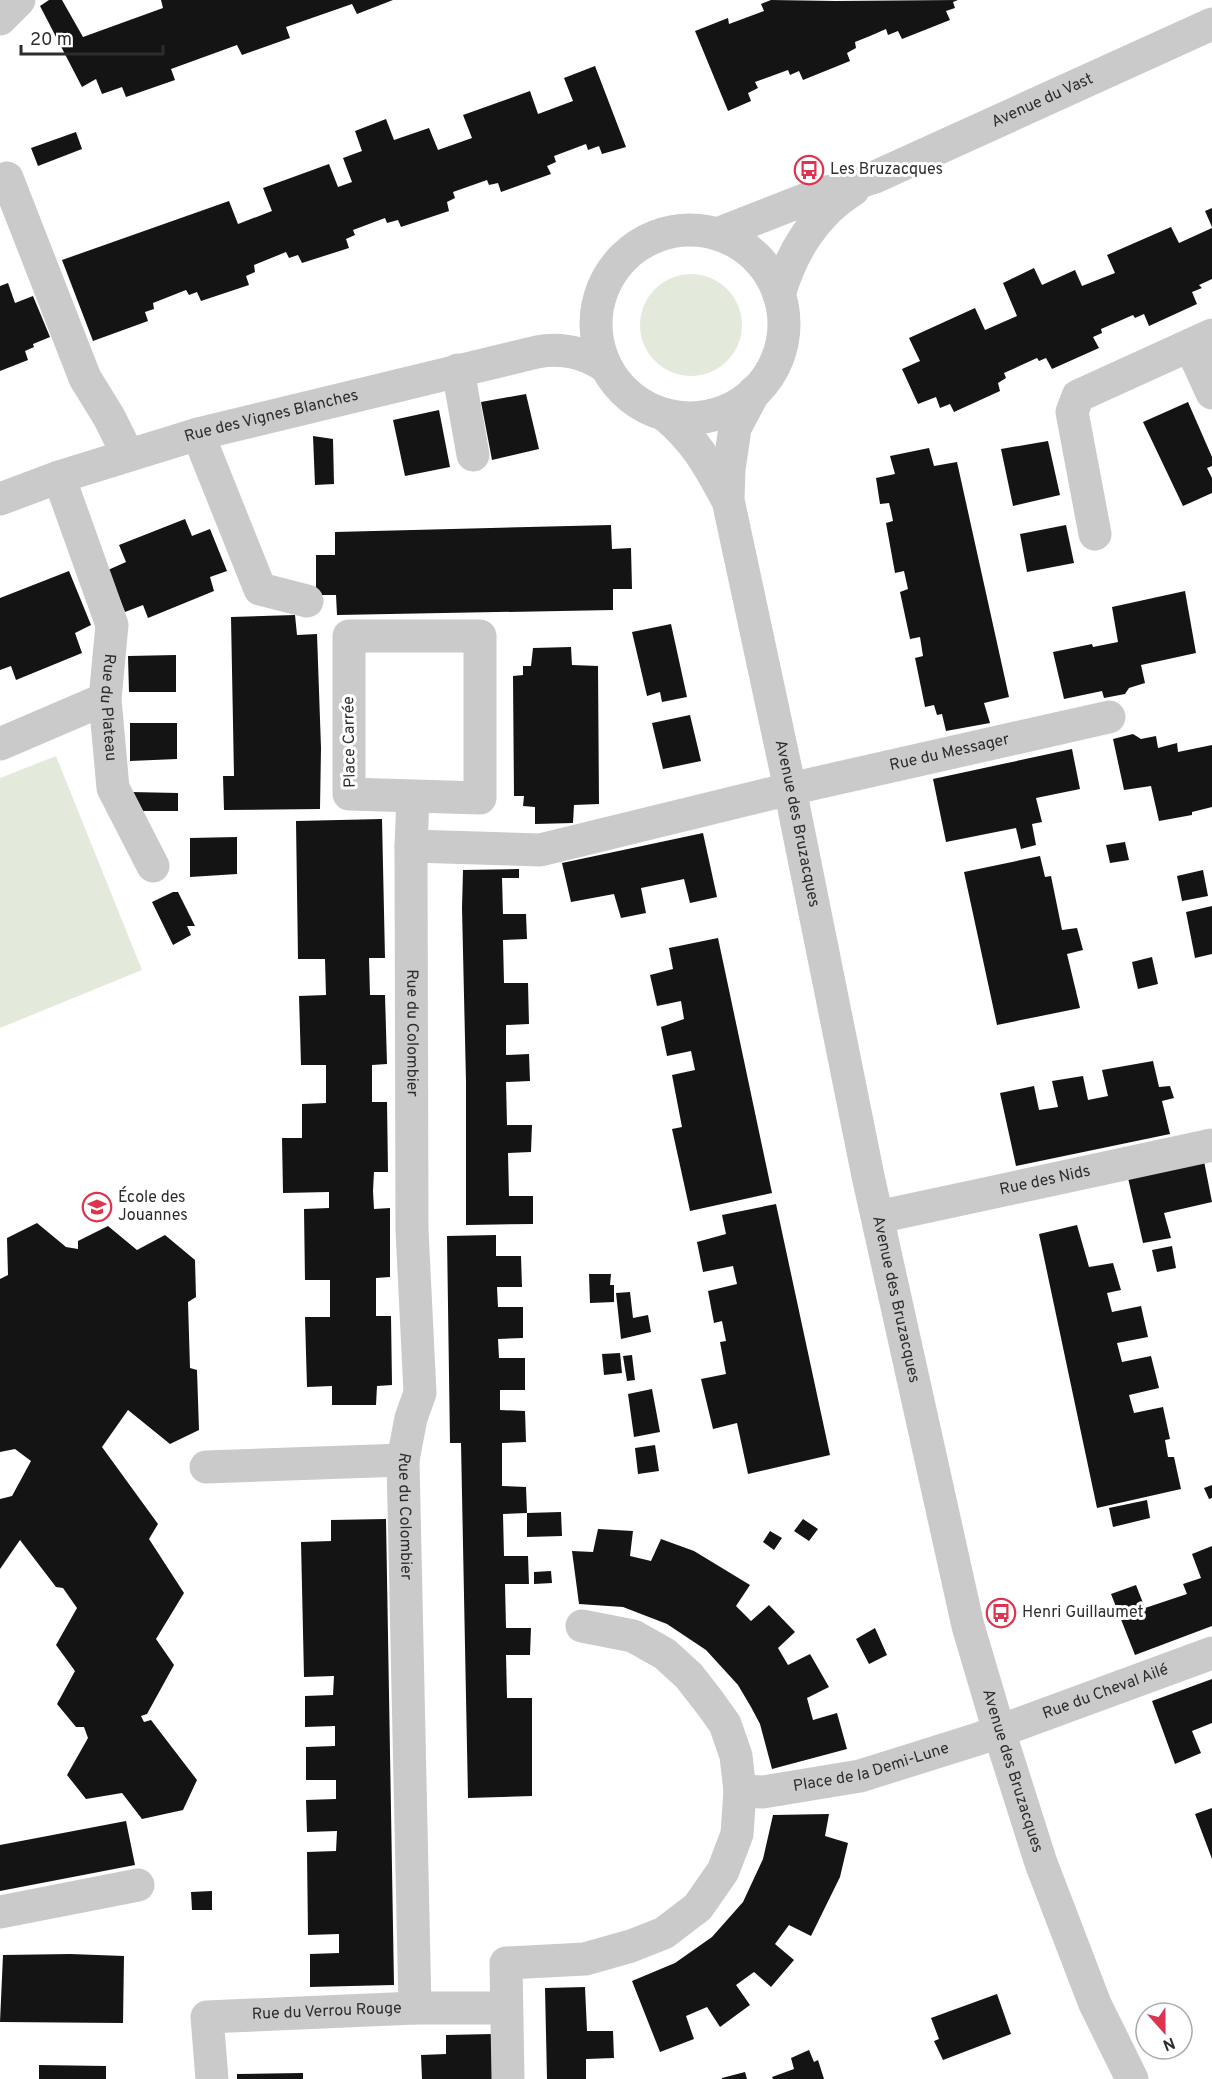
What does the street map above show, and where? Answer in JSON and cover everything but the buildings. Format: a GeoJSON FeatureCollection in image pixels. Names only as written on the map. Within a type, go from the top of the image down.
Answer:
{"type":"FeatureCollection","features":[{"type":"Feature","properties":{"kind":"street"},"geometry":{"type":"LineString","coordinates":[[0,19],[19,0]]}},
{"type":"Feature","properties":{"kind":"street","name":"Avenue du Vast"},"geometry":{"type":"LineString","coordinates":[[717,234],[809,198],[875,177],[1212,24]]}},
{"type":"Feature","properties":{"kind":"street","name":"Avenue du Vast"},"geometry":{"type":"LineString","coordinates":[[779,295],[794,256],[815,224],[846,195],[875,177]]}},
{"type":"Feature","properties":{"kind":"street"},"geometry":{"type":"LineString","coordinates":[[8,178],[85,378],[109,417],[128,455]]}},
{"type":"Feature","properties":{"kind":"street"},"geometry":{"type":"LineString","coordinates":[[695,230],[717,234],[737,242],[755,256],[770,274],[779,295],[784,324],[779,354],[773,368],[754,392],[737,405],[717,414],[695,417],[665,415],[634,399],[617,385],[605,366],[598,346],[595,324],[598,302],[606,282],[633,248],[653,237],[674,231],[695,230]]}},
{"type":"Feature","properties":{"kind":"street","name":"Rue des Vignes Blanches"},"geometry":{"type":"LineString","coordinates":[[547,350],[595,324]]}},
{"type":"Feature","properties":{"kind":"street"},"geometry":{"type":"LineString","coordinates":[[1095,534],[1072,412],[1078,396],[1201,340],[1212,393]]}},
{"type":"Feature","properties":{"kind":"street","name":"Rue des Vignes Blanches"},"geometry":{"type":"LineString","coordinates":[[0,499],[58,477],[198,434],[547,350],[563,350],[582,354],[605,366]]}},
{"type":"Feature","properties":{"kind":"street"},"geometry":{"type":"LineString","coordinates":[[458,370],[473,455]]}},
{"type":"Feature","properties":{"kind":"street","name":"Avenue des Bruzacques"},"geometry":{"type":"LineString","coordinates":[[754,392],[735,428],[729,469],[728,500],[790,789],[868,1176],[968,1626],[1041,1863],[1095,2004],[1132,2079]]}},
{"type":"Feature","properties":{"kind":"street","name":"Avenue des Bruzacques"},"geometry":{"type":"LineString","coordinates":[[665,415],[680,427],[700,450],[728,500]]}},
{"type":"Feature","properties":{"kind":"street"},"geometry":{"type":"LineString","coordinates":[[198,434],[260,590],[307,601]]}},
{"type":"Feature","properties":{"kind":"street","name":"Rue du Plateau"},"geometry":{"type":"LineString","coordinates":[[58,477],[112,625],[105,699],[112,788],[153,866]]}},
{"type":"Feature","properties":{"kind":"street","name":"Place Carrée"},"geometry":{"type":"LineString","coordinates":[[349,636],[480,636],[480,798],[413,797],[349,795],[349,636]]}},
{"type":"Feature","properties":{"kind":"street"},"geometry":{"type":"LineString","coordinates":[[0,744],[105,699]]}},
{"type":"Feature","properties":{"kind":"street","name":"Rue du Messager"},"geometry":{"type":"LineString","coordinates":[[790,789],[1109,717]]}},
{"type":"Feature","properties":{"kind":"street"},"geometry":{"type":"LineString","coordinates":[[411,846],[540,850],[790,789]]}},
{"type":"Feature","properties":{"kind":"street","name":"Rue du Colombier"},"geometry":{"type":"LineString","coordinates":[[413,797],[411,846],[412,1230],[420,1393],[411,1418],[403,1460],[415,2008]]}},
{"type":"Feature","properties":{"kind":"street","name":"Rue des Nids"},"geometry":{"type":"LineString","coordinates":[[878,1217],[1212,1145]]}},
{"type":"Feature","properties":{"kind":"street"},"geometry":{"type":"LineString","coordinates":[[206,1467],[403,1460]]}},
{"type":"Feature","properties":{"kind":"street"},"geometry":{"type":"LineString","coordinates":[[507,2079],[506,1963],[585,1959],[631,1946],[664,1933],[698,1907],[723,1871],[737,1834],[741,1791],[736,1756],[725,1724],[689,1676],[665,1654],[633,1636],[582,1626]]}},
{"type":"Feature","properties":{"kind":"street","name":"Rue du Cheval Ailé"},"geometry":{"type":"LineString","coordinates":[[999,1731],[1212,1653]]}},
{"type":"Feature","properties":{"kind":"street","name":"Place de la Demi-Lune"},"geometry":{"type":"LineString","coordinates":[[741,1791],[763,1792],[860,1776],[954,1748],[999,1731]]}},
{"type":"Feature","properties":{"kind":"street"},"geometry":{"type":"LineString","coordinates":[[0,1912],[138,1885]]}},
{"type":"Feature","properties":{"kind":"street","name":"Rue du Verrou Rouge"},"geometry":{"type":"LineString","coordinates":[[212,2079],[207,2017],[415,2008],[506,2008]]}},
{"type":"Feature","properties":{"kind":"green space"},"geometry":{"type":"Polygon","coordinates":[[[691,274],[711,278],[727,289],[738,305],[742,325],[738,345],[727,361],[711,372],[691,376],[671,372],[655,361],[644,345],[640,325],[644,305],[655,289],[671,278],[691,274]]]}},
{"type":"Feature","properties":{"kind":"green space"},"geometry":{"type":"Polygon","coordinates":[[[56,756],[142,970],[0,1028],[0,778],[56,756]]]}},
{"type":"Feature","properties":{"kind":"place","name":"Les Bruzacques"},"geometry":{"type":"Point","coordinates":[809,170]}},
{"type":"Feature","properties":{"kind":"place","name":"École des Jouannes"},"geometry":{"type":"Point","coordinates":[97,1207]}},
{"type":"Feature","properties":{"kind":"place","name":"Henri Guillaumet"},"geometry":{"type":"Point","coordinates":[1001,1613]}}]}
